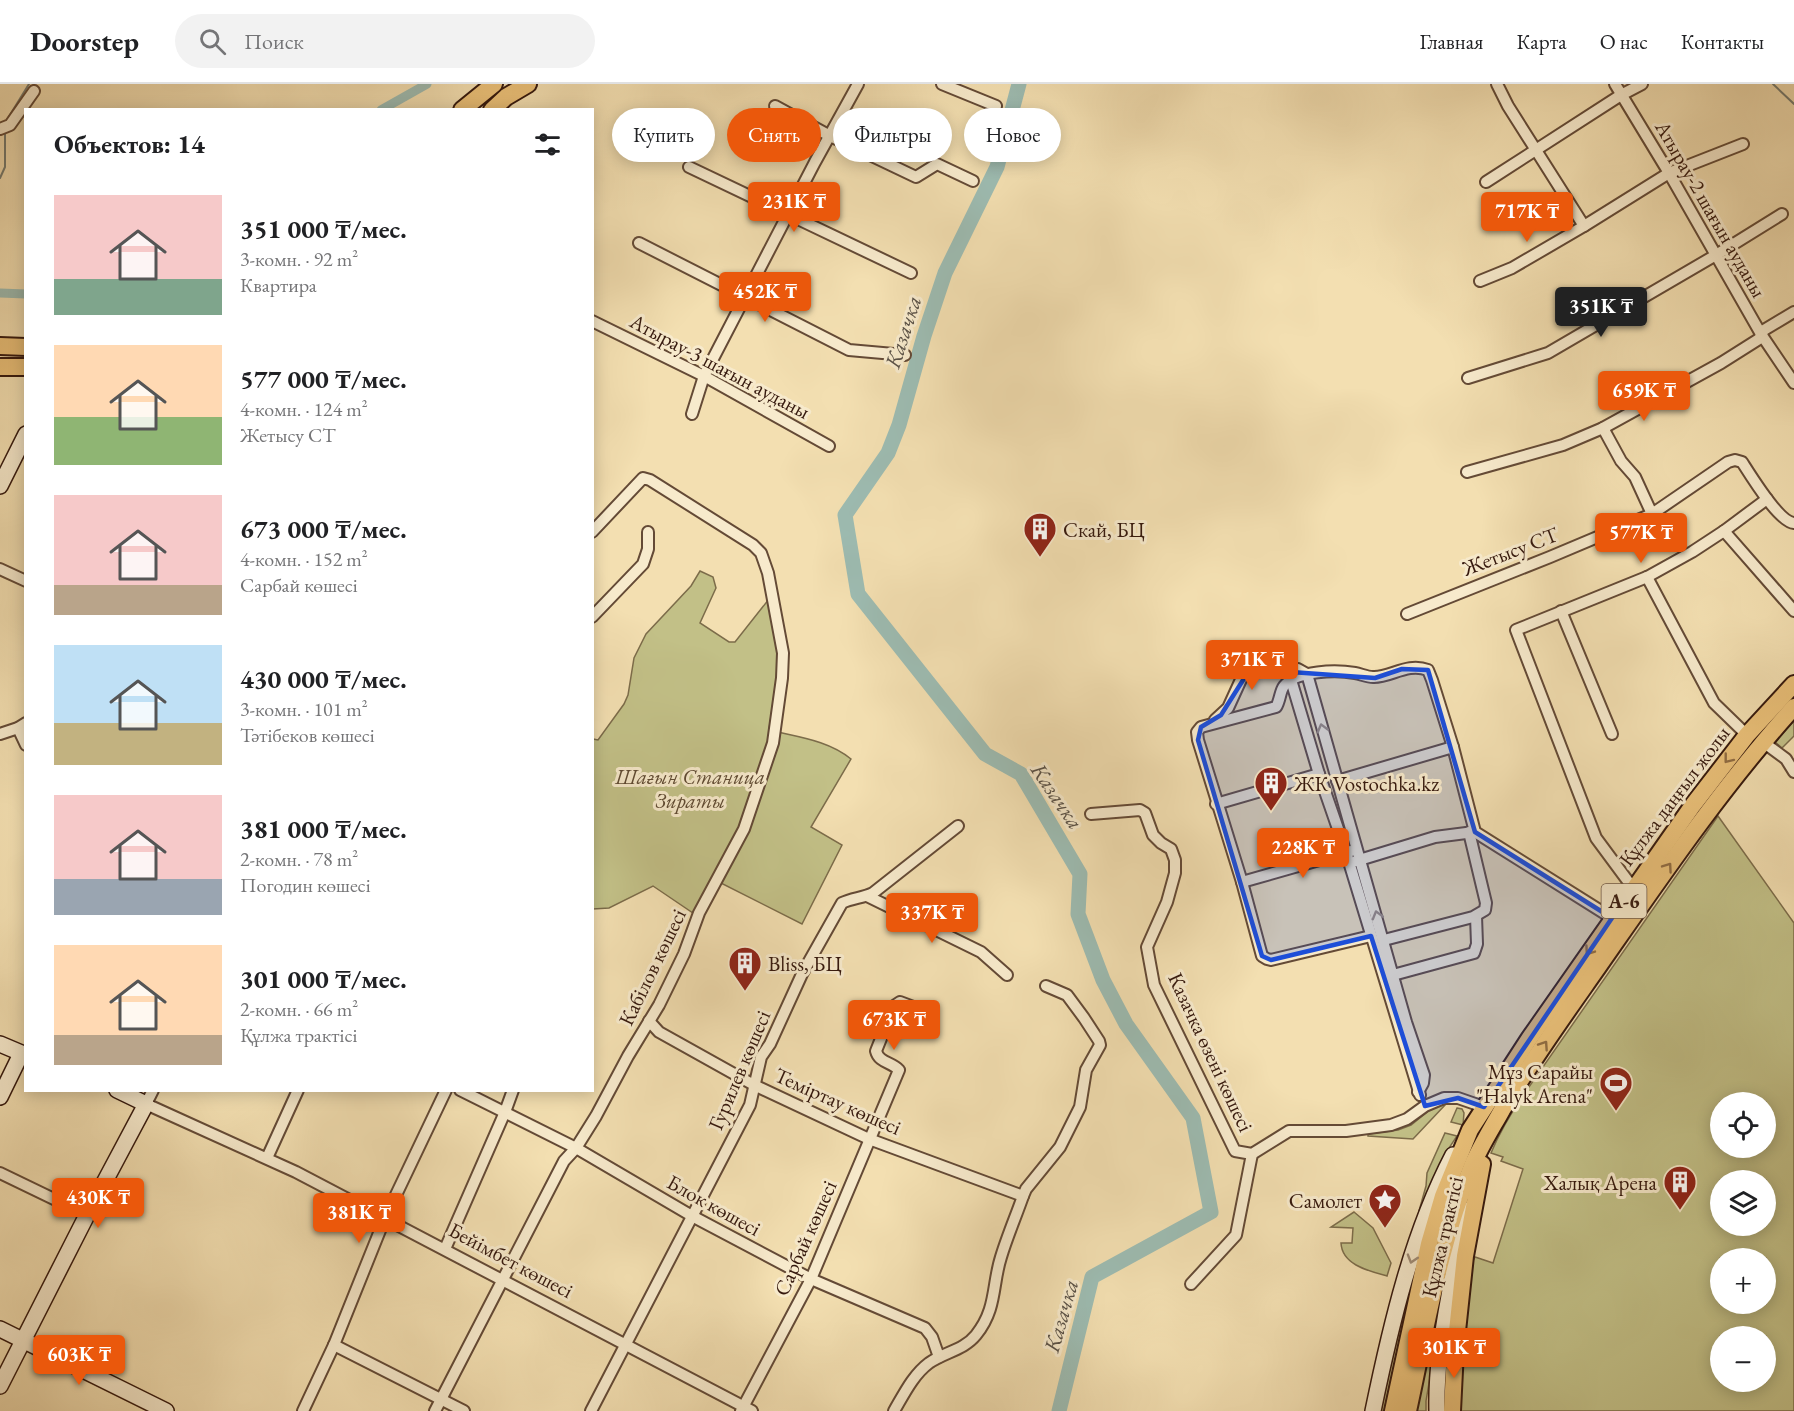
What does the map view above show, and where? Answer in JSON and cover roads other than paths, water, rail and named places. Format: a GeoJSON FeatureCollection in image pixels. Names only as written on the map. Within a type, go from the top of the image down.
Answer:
{"type":"FeatureCollection","features":[{"type":"Feature","properties":{"kind":"main road"},"geometry":{"type":"LineString","coordinates":[[464,108],[494,84]]}},
{"type":"Feature","properties":{"kind":"main road"},"geometry":{"type":"LineString","coordinates":[[494,108],[528,84]]}},
{"type":"Feature","properties":{"kind":"main road"},"geometry":{"type":"LineString","coordinates":[[3,346],[24,348]]}},
{"type":"Feature","properties":{"kind":"main road"},"geometry":{"type":"LineString","coordinates":[[24,351],[20,356],[24,365]]}},
{"type":"Feature","properties":{"kind":"main road"},"geometry":{"type":"LineString","coordinates":[[3,367],[24,367]]}},
{"type":"Feature","properties":{"kind":"main road"},"geometry":{"type":"LineString","coordinates":[[0,486],[24,438]]}},
{"type":"Feature","properties":{"kind":"main road","name":"Құлжа даңғыл жолы"},"geometry":{"type":"LineString","coordinates":[[1426,1291],[1444,1251],[1472,1164],[1518,1083],[1794,684]]}},
{"type":"Feature","properties":{"kind":"main road","name":"Құлжа даңғыл жолы"},"geometry":{"type":"LineString","coordinates":[[1426,1291],[1429,1244],[1443,1196],[1470,1130],[1506,1071],[1693,805],[1755,738],[1794,707]]}},
{"type":"Feature","properties":{"kind":"main road"},"geometry":{"type":"LineString","coordinates":[[0,1044],[24,1051],[0,1097]]}},
{"type":"Feature","properties":{"kind":"main road","name":"Бейімбет көшесі"},"geometry":{"type":"LineString","coordinates":[[126,1092],[150,1097]]}},
{"type":"Feature","properties":{"kind":"main road"},"geometry":{"type":"LineString","coordinates":[[0,1386],[150,1097]]}},
{"type":"Feature","properties":{"kind":"main road","name":"Құлжа трактісі"},"geometry":{"type":"LineString","coordinates":[[1437,1411],[1440,1346],[1454,1267],[1466,1214],[1502,1112]]}},
{"type":"Feature","properties":{"kind":"main road"},"geometry":{"type":"LineString","coordinates":[[1372,1411],[1420,1232],[1441,1178],[1453,1154],[1470,1130]]}},
{"type":"Feature","properties":{"kind":"main road"},"geometry":{"type":"LineString","coordinates":[[1452,1411],[1455,1350],[1465,1256],[1482,1164]]}},
{"type":"Feature","properties":{"kind":"main road","name":"A-6"},"geometry":{"type":"LineString","coordinates":[[1393,1411],[1426,1291]]}},
{"type":"Feature","properties":{"kind":"main road","name":"A-6"},"geometry":{"type":"LineString","coordinates":[[1408,1411],[1426,1291]]}},
{"type":"Feature","properties":{"kind":"main road"},"geometry":{"type":"LineString","coordinates":[[0,1329],[147,1407],[166,1411]]}},
{"type":"Feature","properties":{"kind":"street"},"geometry":{"type":"LineString","coordinates":[[692,414],[705,376],[858,84]]}},
{"type":"Feature","properties":{"kind":"street"},"geometry":{"type":"LineString","coordinates":[[942,84],[996,106]]}},
{"type":"Feature","properties":{"kind":"street"},"geometry":{"type":"LineString","coordinates":[[1497,84],[1508,106],[1584,226]]}},
{"type":"Feature","properties":{"kind":"street","name":"Атырау-2 шағын ауданы"},"geometry":{"type":"LineString","coordinates":[[1615,84],[1761,334],[1794,383]]}},
{"type":"Feature","properties":{"kind":"street"},"geometry":{"type":"LineString","coordinates":[[1486,182],[1621,95],[1642,84]]}},
{"type":"Feature","properties":{"kind":"street"},"geometry":{"type":"LineString","coordinates":[[5,127],[34,91]]}},
{"type":"Feature","properties":{"kind":"street"},"geometry":{"type":"LineString","coordinates":[[775,106],[830,136],[916,177],[937,164],[973,181]]}},
{"type":"Feature","properties":{"kind":"street"},"geometry":{"type":"LineString","coordinates":[[1480,280],[1512,268],[1669,173],[1743,144]]}},
{"type":"Feature","properties":{"kind":"street"},"geometry":{"type":"LineString","coordinates":[[689,167],[911,273]]}},
{"type":"Feature","properties":{"kind":"street"},"geometry":{"type":"LineString","coordinates":[[1468,378],[1548,353],[1782,214]]}},
{"type":"Feature","properties":{"kind":"street"},"geometry":{"type":"LineString","coordinates":[[639,243],[849,350],[905,355]]}},
{"type":"Feature","properties":{"kind":"street"},"geometry":{"type":"LineString","coordinates":[[1467,472],[1563,445],[1603,428],[1721,363],[1759,339],[1764,330],[1794,312]]}},
{"type":"Feature","properties":{"kind":"street","name":"Атырау-3 шағын ауданы"},"geometry":{"type":"LineString","coordinates":[[594,322],[705,376],[829,446]]}},
{"type":"Feature","properties":{"kind":"street"},"geometry":{"type":"LineString","coordinates":[[1603,428],[1621,461],[1635,477],[1652,514]]}},
{"type":"Feature","properties":{"kind":"street","name":"Жетысу СТ"},"geometry":{"type":"LineString","coordinates":[[1407,614],[1652,514],[1728,462],[1735,460],[1742,462],[1767,499],[1787,522],[1794,523]]}},
{"type":"Feature","properties":{"kind":"street","name":"Кабілов көшесі"},"geometry":{"type":"LineString","coordinates":[[435,1411],[564,1161],[576,1148],[649,1021],[684,954],[699,913],[744,829],[772,743],[782,678],[783,653],[768,573],[760,553],[753,545],[650,480],[643,478],[594,530]]}},
{"type":"Feature","properties":{"kind":"street"},"geometry":{"type":"LineString","coordinates":[[1633,888],[1596,838],[1516,630],[1647,577],[1692,552],[1767,499]]}},
{"type":"Feature","properties":{"kind":"street"},"geometry":{"type":"LineString","coordinates":[[1724,531],[1794,611]]}},
{"type":"Feature","properties":{"kind":"street"},"geometry":{"type":"LineString","coordinates":[[594,615],[643,564],[648,549],[648,532]]}},
{"type":"Feature","properties":{"kind":"street"},"geometry":{"type":"LineString","coordinates":[[0,569],[24,580]]}},
{"type":"Feature","properties":{"kind":"street"},"geometry":{"type":"LineString","coordinates":[[1647,577],[1714,703],[1755,738],[1786,759],[1794,772]]}},
{"type":"Feature","properties":{"kind":"street"},"geometry":{"type":"LineString","coordinates":[[1562,611],[1612,734]]}},
{"type":"Feature","properties":{"kind":"street"},"geometry":{"type":"LineString","coordinates":[[1371,936],[1267,959],[1262,956],[1242,882],[1216,804],[1197,732],[1201,727],[1212,723],[1276,707],[1280,701],[1282,688],[1291,680],[1307,674],[1354,673],[1375,678],[1402,669],[1422,668],[1428,670],[1432,680],[1453,747],[1486,903],[1484,911],[1476,916],[1384,940]]}},
{"type":"Feature","properties":{"kind":"street"},"geometry":{"type":"LineString","coordinates":[[1212,723],[1228,708],[1244,673],[1250,669],[1299,669],[1307,674],[1337,781],[1371,936],[1418,1092],[1425,1106]]}},
{"type":"Feature","properties":{"kind":"street"},"geometry":{"type":"LineString","coordinates":[[1291,680],[1319,774],[1354,856],[1384,940],[1424,1075],[1418,1092]]}},
{"type":"Feature","properties":{"kind":"street"},"geometry":{"type":"LineString","coordinates":[[0,734],[22,725]]}},
{"type":"Feature","properties":{"kind":"street"},"geometry":{"type":"LineString","coordinates":[[1337,781],[1453,747]]}},
{"type":"Feature","properties":{"kind":"street"},"geometry":{"type":"LineString","coordinates":[[1216,804],[1319,774]]}},
{"type":"Feature","properties":{"kind":"street","name":"Казачка өзені көшесі"},"geometry":{"type":"LineString","coordinates":[[1090,813],[1140,810],[1144,813],[1153,835],[1171,849],[1176,873],[1167,902],[1147,947],[1154,985],[1235,1151],[1252,1154],[1289,1131],[1346,1131],[1390,1125],[1407,1119],[1425,1106],[1444,1098],[1458,1098],[1484,1107]]}},
{"type":"Feature","properties":{"kind":"street","name":"Гурилев көшесі"},"geometry":{"type":"LineString","coordinates":[[591,1411],[750,1105],[761,1057],[770,1044],[802,974],[842,903],[853,897],[873,893],[958,826]]}},
{"type":"Feature","properties":{"kind":"street"},"geometry":{"type":"LineString","coordinates":[[1242,882],[1435,837],[1472,832],[1612,918]]}},
{"type":"Feature","properties":{"kind":"street"},"geometry":{"type":"LineString","coordinates":[[867,896],[981,952],[1007,975]]}},
{"type":"Feature","properties":{"kind":"street"},"geometry":{"type":"LineString","coordinates":[[1393,975],[1474,953],[1477,944],[1476,916]]}},
{"type":"Feature","properties":{"kind":"street"},"geometry":{"type":"LineString","coordinates":[[894,1411],[913,1378],[928,1364],[962,1347],[975,1337],[988,1319],[1001,1257],[1026,1189],[1060,1147],[1080,1107],[1086,1070],[1100,1046],[1099,1041],[1067,995],[1046,986]]}},
{"type":"Feature","properties":{"kind":"street","name":"Сарбай көшесі"},"geometry":{"type":"LineString","coordinates":[[745,1410],[811,1279],[897,1077],[898,1068],[887,1064],[876,1051],[894,1006],[900,1002],[916,1008]]}},
{"type":"Feature","properties":{"kind":"street","name":"Теміртау көшесі"},"geometry":{"type":"LineString","coordinates":[[649,1021],[659,1032],[754,1085],[869,1139],[1023,1196]]}},
{"type":"Feature","properties":{"kind":"street"},"geometry":{"type":"LineString","coordinates":[[267,1158],[297,1092]]}},
{"type":"Feature","properties":{"kind":"street"},"geometry":{"type":"LineString","coordinates":[[303,1411],[334,1345],[385,1218],[445,1092]]}},
{"type":"Feature","properties":{"kind":"street","name":"Блок көшесі"},"geometry":{"type":"LineString","coordinates":[[464,1092],[576,1148],[692,1216],[811,1279],[925,1328],[932,1336],[939,1358]]}},
{"type":"Feature","properties":{"kind":"street"},"geometry":{"type":"LineString","coordinates":[[445,1249],[506,1112],[512,1092]]}},
{"type":"Feature","properties":{"kind":"street","name":"Бейімбет көшесі"},"geometry":{"type":"LineString","coordinates":[[150,1097],[445,1249],[745,1410]]}},
{"type":"Feature","properties":{"kind":"street"},"geometry":{"type":"LineString","coordinates":[[1191,1284],[1236,1235],[1252,1154]]}},
{"type":"Feature","properties":{"kind":"street"},"geometry":{"type":"LineString","coordinates":[[0,1173],[87,1215]]}},
{"type":"Feature","properties":{"kind":"street"},"geometry":{"type":"LineString","coordinates":[[334,1345],[464,1411]]}},
{"type":"Feature","properties":{"kind":"waterway"},"geometry":{"type":"LineString","coordinates":[[5,123],[29,84]]}},
{"type":"Feature","properties":{"kind":"waterway"},"geometry":{"type":"LineString","coordinates":[[385,108],[427,84]]}},
{"type":"Feature","properties":{"kind":"waterway","name":"Казачка"},"geometry":{"type":"LineString","coordinates":[[1019,84],[997,167],[945,273],[924,336],[899,425],[888,453],[845,515],[858,594],[985,754],[1021,774],[1080,874],[1078,914],[1103,980],[1126,1024],[1193,1118],[1211,1212],[1092,1277],[1059,1411]]}},
{"type":"Feature","properties":{"kind":"waterway"},"geometry":{"type":"LineString","coordinates":[[1773,84],[1794,104]]}},
{"type":"Feature","properties":{"kind":"waterway"},"geometry":{"type":"LineString","coordinates":[[0,178],[5,167],[5,131]]}},
{"type":"Feature","properties":{"kind":"waterway"},"geometry":{"type":"LineString","coordinates":[[0,293],[24,294]]}},
{"type":"Feature","properties":{"kind":"place","name":"Скай, БЦ"},"geometry":{"type":"Point","coordinates":[1040,558]}},
{"type":"Feature","properties":{"kind":"place","name":"ЖК Vostochka.kz"},"geometry":{"type":"Point","coordinates":[1271,812]}},
{"type":"Feature","properties":{"kind":"place","name":"Bliss, БЦ"},"geometry":{"type":"Point","coordinates":[745,992]}},
{"type":"Feature","properties":{"kind":"place","name":"Мұз Сарайы \"Halyk Arena\""},"geometry":{"type":"Point","coordinates":[1616,1112]}},
{"type":"Feature","properties":{"kind":"place","name":"Халық Арена"},"geometry":{"type":"Point","coordinates":[1680,1211]}},
{"type":"Feature","properties":{"kind":"place","name":"Самолет"},"geometry":{"type":"Point","coordinates":[1385,1229]}},
{"type":"Feature","properties":{"kind":"park label","name":"Шағын Станица Зираты"},"geometry":{"type":"Point","coordinates":[690,788]}}]}
